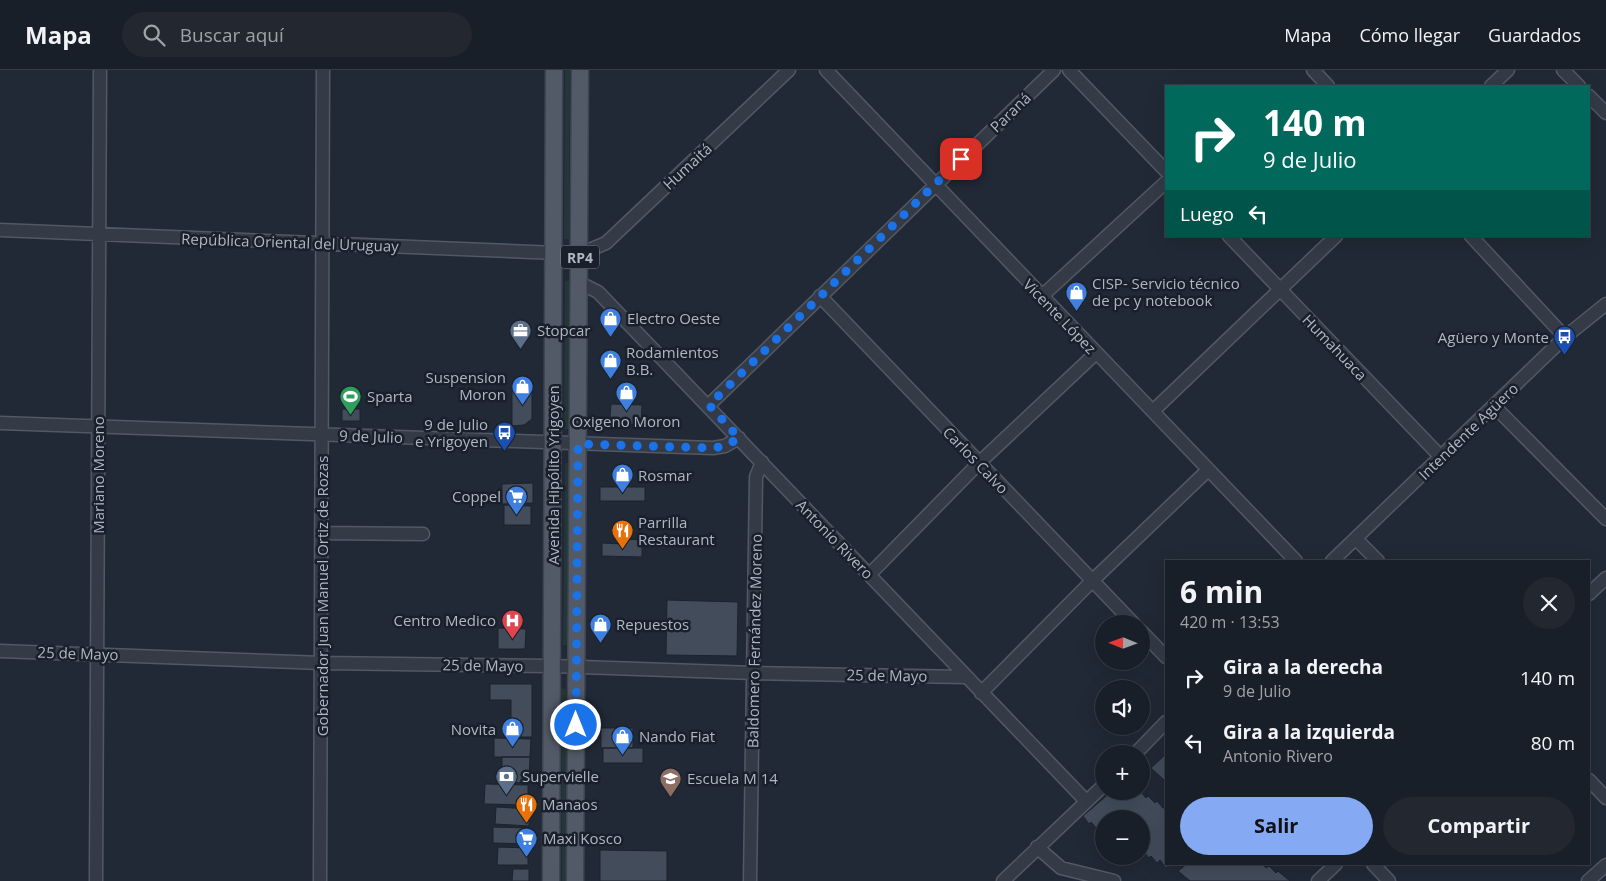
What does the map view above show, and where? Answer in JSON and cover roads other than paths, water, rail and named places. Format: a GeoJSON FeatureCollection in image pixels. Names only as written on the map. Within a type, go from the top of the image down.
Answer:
{"type":"FeatureCollection","features":[{"type":"Feature","properties":{"kind":"main road","name":"Avenida Hipólito Yrigoyen"},"geometry":{"type":"LineString","coordinates":[[551,881],[554,70]]}},
{"type":"Feature","properties":{"kind":"main road","name":"Avenida Hipólito Yrigoyen"},"geometry":{"type":"LineString","coordinates":[[575,881],[580,70]]}},
{"type":"Feature","properties":{"kind":"street","name":"Mariano Moreno"},"geometry":{"type":"LineString","coordinates":[[96,881],[100,70]]}},
{"type":"Feature","properties":{"kind":"street","name":"Gobernador Juan Manuel Ortiz de Rozas"},"geometry":{"type":"LineString","coordinates":[[320,881],[323,70]]}},
{"type":"Feature","properties":{"kind":"street","name":"Humaitá"},"geometry":{"type":"LineString","coordinates":[[580,254],[606,243],[789,70]]}},
{"type":"Feature","properties":{"kind":"street","name":"Vicente López"},"geometry":{"type":"LineString","coordinates":[[826,70],[1295,560]]}},
{"type":"Feature","properties":{"kind":"street","name":"Paraná"},"geometry":{"type":"LineString","coordinates":[[709,405],[1054,70]]}},
{"type":"Feature","properties":{"kind":"street"},"geometry":{"type":"LineString","coordinates":[[1069,70],[1165,170]]}},
{"type":"Feature","properties":{"kind":"street"},"geometry":{"type":"LineString","coordinates":[[1313,70],[1327,85]]}},
{"type":"Feature","properties":{"kind":"street"},"geometry":{"type":"LineString","coordinates":[[1491,85],[1508,70]]}},
{"type":"Feature","properties":{"kind":"street"},"geometry":{"type":"LineString","coordinates":[[1564,70],[1578,85]]}},
{"type":"Feature","properties":{"kind":"street"},"geometry":{"type":"LineString","coordinates":[[1590,97],[1606,113]]}},
{"type":"Feature","properties":{"kind":"street"},"geometry":{"type":"LineString","coordinates":[[1042,296],[1165,183]]}},
{"type":"Feature","properties":{"kind":"street","name":"República Oriental del Uruguay"},"geometry":{"type":"LineString","coordinates":[[0,230],[580,254]]}},
{"type":"Feature","properties":{"kind":"street","name":"Humahuaca"},"geometry":{"type":"LineString","coordinates":[[1230,237],[1441,457]]}},
{"type":"Feature","properties":{"kind":"street"},"geometry":{"type":"LineString","coordinates":[[1153,411],[1335,237]]}},
{"type":"Feature","properties":{"kind":"street"},"geometry":{"type":"LineString","coordinates":[[1472,237],[1565,337]]}},
{"type":"Feature","properties":{"kind":"street","name":"Antonio Rivero"},"geometry":{"type":"LineString","coordinates":[[580,283],[598,292],[709,405],[965,677],[1086,801]]}},
{"type":"Feature","properties":{"kind":"street","name":"Carlos Calvo"},"geometry":{"type":"LineString","coordinates":[[820,296],[1125,615]]}},
{"type":"Feature","properties":{"kind":"street","name":"Intendente Agüero"},"geometry":{"type":"LineString","coordinates":[[1333,560],[1565,337],[1606,304]]}},
{"type":"Feature","properties":{"kind":"street"},"geometry":{"type":"LineString","coordinates":[[870,574],[979,463],[1096,353]]}},
{"type":"Feature","properties":{"kind":"street"},"geometry":{"type":"LineString","coordinates":[[1494,406],[1606,519]]}},
{"type":"Feature","properties":{"kind":"street","name":"9 de Julio"},"geometry":{"type":"LineString","coordinates":[[0,423],[713,448],[725,446],[739,438]]}},
{"type":"Feature","properties":{"kind":"street","name":"Baldomero Fernández Moreno"},"geometry":{"type":"LineString","coordinates":[[750,881],[756,477],[762,462]]}},
{"type":"Feature","properties":{"kind":"street"},"geometry":{"type":"LineString","coordinates":[[982,693],[1092,581],[1208,470]]}},
{"type":"Feature","properties":{"kind":"street"},"geometry":{"type":"LineString","coordinates":[[322,533],[423,534]]}},
{"type":"Feature","properties":{"kind":"street"},"geometry":{"type":"LineString","coordinates":[[1356,539],[1377,560]]}},
{"type":"Feature","properties":{"kind":"street"},"geometry":{"type":"LineString","coordinates":[[1590,593],[1606,578]]}},
{"type":"Feature","properties":{"kind":"street"},"geometry":{"type":"LineString","coordinates":[[1150,640],[1165,656]]}},
{"type":"Feature","properties":{"kind":"street","name":"25 de Mayo"},"geometry":{"type":"LineString","coordinates":[[0,651],[322,663],[552,666],[754,673],[965,677]]}},
{"type":"Feature","properties":{"kind":"street"},"geometry":{"type":"LineString","coordinates":[[1143,745],[1165,723]]}},
{"type":"Feature","properties":{"kind":"street"},"geometry":{"type":"LineString","coordinates":[[1590,781],[1606,798]]}},
{"type":"Feature","properties":{"kind":"street"},"geometry":{"type":"LineString","coordinates":[[1003,881],[1095,793]]}},
{"type":"Feature","properties":{"kind":"street"},"geometry":{"type":"LineString","coordinates":[[1037,847],[1061,868],[1114,881]]}},
{"type":"Feature","properties":{"kind":"street"},"geometry":{"type":"LineString","coordinates":[[1318,881],[1335,865]]}},
{"type":"Feature","properties":{"kind":"street"},"geometry":{"type":"LineString","coordinates":[[1374,865],[1389,881]]}},
{"type":"Feature","properties":{"kind":"street"},"geometry":{"type":"LineString","coordinates":[[1588,881],[1606,865]]}},
{"type":"Feature","properties":{"kind":"place","name":"CISP- Servicio técnico de pc y notebook"},"geometry":{"type":"Point","coordinates":[1076,311]}},
{"type":"Feature","properties":{"kind":"place","name":"Electro Oeste"},"geometry":{"type":"Point","coordinates":[611,337]}},
{"type":"Feature","properties":{"kind":"place","name":"Stopcar"},"geometry":{"type":"Point","coordinates":[521,349]}},
{"type":"Feature","properties":{"kind":"place","name":"Agüero y Monte"},"geometry":{"type":"Point","coordinates":[1565,356]}},
{"type":"Feature","properties":{"kind":"place","name":"Rodamientos B.B."},"geometry":{"type":"Point","coordinates":[610,380]}},
{"type":"Feature","properties":{"kind":"place","name":"Suspension Moron"},"geometry":{"type":"Point","coordinates":[522,405]}},
{"type":"Feature","properties":{"kind":"place","name":"Oxigeno Moron"},"geometry":{"type":"Point","coordinates":[626,411]}},
{"type":"Feature","properties":{"kind":"place","name":"Sparta"},"geometry":{"type":"Point","coordinates":[351,415]}},
{"type":"Feature","properties":{"kind":"place","name":"9 de Julio e Yrigoyen"},"geometry":{"type":"Point","coordinates":[504,452]}},
{"type":"Feature","properties":{"kind":"place","name":"Rosmar"},"geometry":{"type":"Point","coordinates":[622,494]}},
{"type":"Feature","properties":{"kind":"place","name":"Coppel"},"geometry":{"type":"Point","coordinates":[517,515]}},
{"type":"Feature","properties":{"kind":"place","name":"Parrilla Restaurant"},"geometry":{"type":"Point","coordinates":[622,550]}},
{"type":"Feature","properties":{"kind":"place","name":"Centro Medico"},"geometry":{"type":"Point","coordinates":[512,639]}},
{"type":"Feature","properties":{"kind":"place","name":"Repuestos"},"geometry":{"type":"Point","coordinates":[600,643]}},
{"type":"Feature","properties":{"kind":"place","name":"Novita"},"geometry":{"type":"Point","coordinates":[512,748]}},
{"type":"Feature","properties":{"kind":"place","name":"Nando Fiat"},"geometry":{"type":"Point","coordinates":[623,755]}},
{"type":"Feature","properties":{"kind":"place","name":"Supervielle"},"geometry":{"type":"Point","coordinates":[506,795]}},
{"type":"Feature","properties":{"kind":"place","name":"Escuela M 14"},"geometry":{"type":"Point","coordinates":[671,797]}},
{"type":"Feature","properties":{"kind":"place","name":"Manaos"},"geometry":{"type":"Point","coordinates":[526,823]}},
{"type":"Feature","properties":{"kind":"place","name":"Maxi Kosco"},"geometry":{"type":"Point","coordinates":[527,857]}}]}
